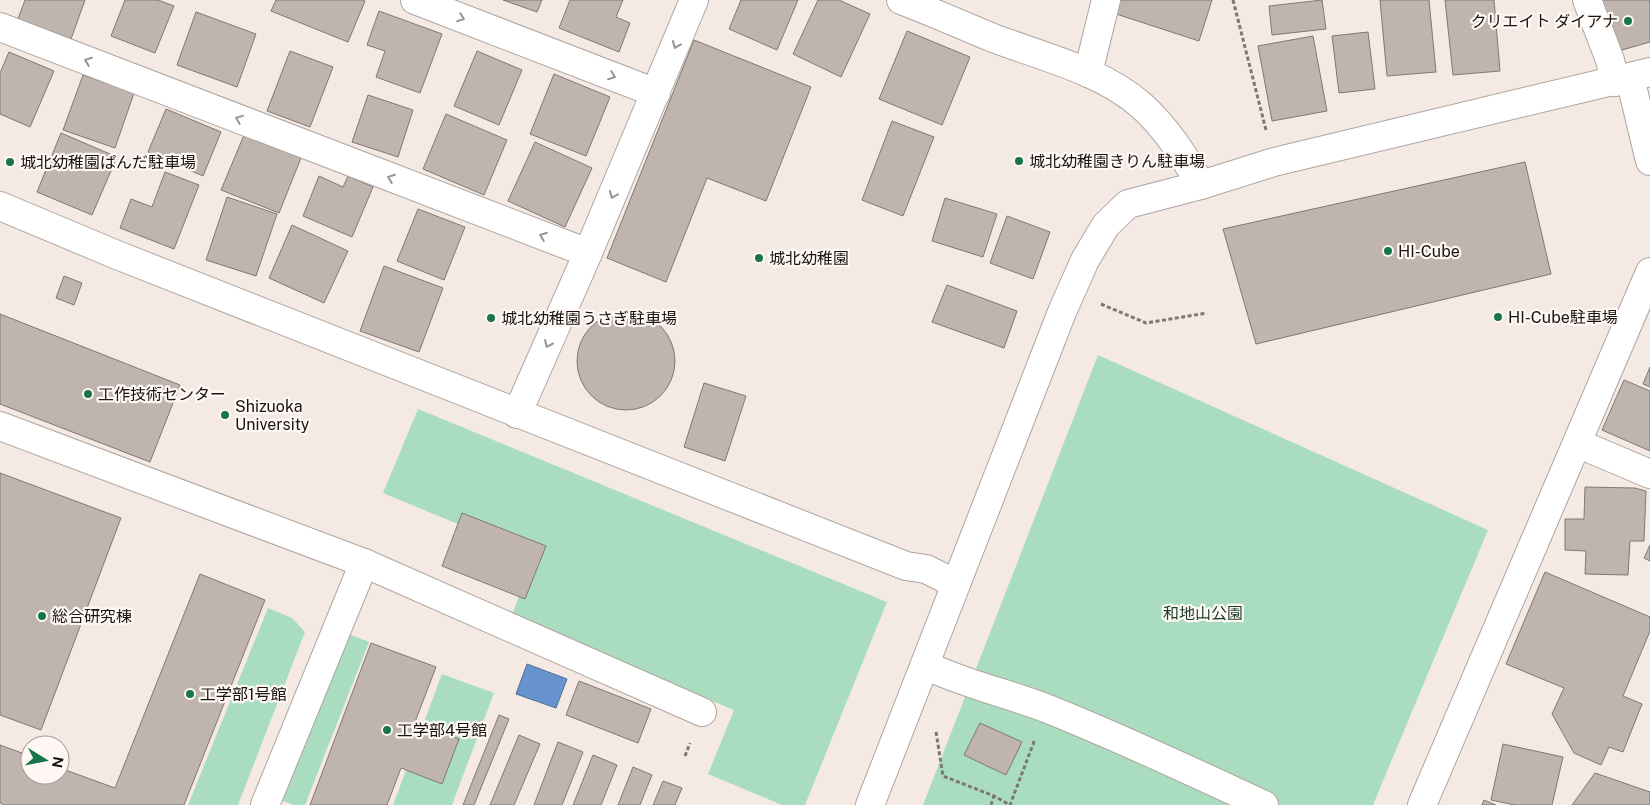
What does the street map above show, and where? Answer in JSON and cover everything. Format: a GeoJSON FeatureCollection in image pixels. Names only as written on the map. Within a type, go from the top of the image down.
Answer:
{"type":"FeatureCollection","features":[{"type":"Feature","properties":{"kind":"street"},"geometry":{"type":"LineString","coordinates":[[415,0],[656,93]]}},
{"type":"Feature","properties":{"kind":"street"},"geometry":{"type":"LineString","coordinates":[[517,414],[588,253],[694,0]]}},
{"type":"Feature","properties":{"kind":"street"},"geometry":{"type":"LineString","coordinates":[[901,0],[993,38],[1088,73],[1114,87],[1147,111],[1165,130],[1180,150],[1201,185]]}},
{"type":"Feature","properties":{"kind":"street"},"geometry":{"type":"LineString","coordinates":[[1088,73],[1106,0]]}},
{"type":"Feature","properties":{"kind":"street"},"geometry":{"type":"LineString","coordinates":[[1587,0],[1610,60],[1632,77],[1650,161]]}},
{"type":"Feature","properties":{"kind":"street"},"geometry":{"type":"LineString","coordinates":[[0,28],[159,87],[352,164],[588,253]]}},
{"type":"Feature","properties":{"kind":"street"},"geometry":{"type":"LineString","coordinates":[[870,805],[1062,312],[1085,260],[1106,225],[1128,204],[1201,185],[1274,162],[1632,77]]}},
{"type":"Feature","properties":{"kind":"street"},"geometry":{"type":"LineString","coordinates":[[0,206],[117,255],[517,414],[906,566],[926,569],[956,584]]}},
{"type":"Feature","properties":{"kind":"street"},"geometry":{"type":"LineString","coordinates":[[1422,805],[1650,272]]}},
{"type":"Feature","properties":{"kind":"street"},"geometry":{"type":"LineString","coordinates":[[0,426],[364,563],[702,712]]}},
{"type":"Feature","properties":{"kind":"street"},"geometry":{"type":"LineString","coordinates":[[1577,442],[1650,474]]}},
{"type":"Feature","properties":{"kind":"street"},"geometry":{"type":"LineString","coordinates":[[265,805],[364,563]]}},
{"type":"Feature","properties":{"kind":"street"},"geometry":{"type":"LineString","coordinates":[[925,665],[948,676],[1047,708],[1264,805]]}},
{"type":"Feature","properties":{"kind":"path"},"geometry":{"type":"LineString","coordinates":[[1233,0],[1274,162]]}},
{"type":"Feature","properties":{"kind":"path"},"geometry":{"type":"LineString","coordinates":[[1096,302],[1146,323],[1208,313]]}},
{"type":"Feature","properties":{"kind":"path"},"geometry":{"type":"LineString","coordinates":[[936,730],[944,776],[994,796],[1010,805],[1047,708]]}},
{"type":"Feature","properties":{"kind":"path"},"geometry":{"type":"LineString","coordinates":[[991,805],[994,796]]}},
{"type":"Feature","properties":{"kind":"green space","name":"和地山公園"},"geometry":{"type":"Polygon","coordinates":[[[1098,355],[1488,530],[1373,805],[923,805],[1098,355]]]}},
{"type":"Feature","properties":{"kind":"green space"},"geometry":{"type":"Polygon","coordinates":[[[418,409],[887,602],[805,805],[782,805],[708,774],[734,710],[511,617],[535,556],[383,493],[418,409]]]}},
{"type":"Feature","properties":{"kind":"green space"},"geometry":{"type":"Polygon","coordinates":[[[268,608],[292,618],[305,632],[238,805],[188,805],[268,608]]]}},
{"type":"Feature","properties":{"kind":"green space"},"geometry":{"type":"Polygon","coordinates":[[[329,626],[369,642],[305,805],[293,805],[278,799],[329,626]]]}},
{"type":"Feature","properties":{"kind":"green space"},"geometry":{"type":"Polygon","coordinates":[[[442,674],[494,693],[452,805],[393,805],[442,674]]]}},
{"type":"Feature","properties":{"kind":"water"},"geometry":{"type":"Polygon","coordinates":[[[527,664],[567,679],[556,708],[516,694],[527,664]]]}},
{"type":"Feature","properties":{"kind":"building"},"geometry":{"type":"Polygon","coordinates":[[[25,0],[85,0],[71,39],[18,19],[25,0]]]}},
{"type":"Feature","properties":{"kind":"building"},"geometry":{"type":"Polygon","coordinates":[[[125,0],[158,0],[174,6],[155,53],[111,36],[125,0]]]}},
{"type":"Feature","properties":{"kind":"building"},"geometry":{"type":"Polygon","coordinates":[[[276,0],[365,1],[348,42],[271,11],[276,0]]]}},
{"type":"Feature","properties":{"kind":"building"},"geometry":{"type":"Polygon","coordinates":[[[503,0],[542,0],[537,12],[503,0]]]}},
{"type":"Feature","properties":{"kind":"building"},"geometry":{"type":"Polygon","coordinates":[[[570,0],[623,0],[616,17],[630,23],[619,52],[559,28],[570,0]]]}},
{"type":"Feature","properties":{"kind":"building"},"geometry":{"type":"Polygon","coordinates":[[[741,0],[798,0],[777,50],[729,29],[741,0]]]}},
{"type":"Feature","properties":{"kind":"building"},"geometry":{"type":"Polygon","coordinates":[[[818,0],[839,0],[870,14],[841,77],[793,54],[818,0]]]}},
{"type":"Feature","properties":{"kind":"building"},"geometry":{"type":"Polygon","coordinates":[[[1117,0],[1212,0],[1199,41],[1113,13],[1117,0]]]}},
{"type":"Feature","properties":{"kind":"building"},"geometry":{"type":"Polygon","coordinates":[[[1322,0],[1326,29],[1272,35],[1269,6],[1322,0]]]}},
{"type":"Feature","properties":{"kind":"building"},"geometry":{"type":"Polygon","coordinates":[[[1380,0],[1429,0],[1436,72],[1387,76],[1380,0]]]}},
{"type":"Feature","properties":{"kind":"building"},"geometry":{"type":"Polygon","coordinates":[[[1445,0],[1494,0],[1500,71],[1453,75],[1445,0]]]}},
{"type":"Feature","properties":{"kind":"building","name":"クリエイト ダイアナ"},"geometry":{"type":"Polygon","coordinates":[[[1601,0],[1650,0],[1650,42],[1615,52],[1601,0]]]}},
{"type":"Feature","properties":{"kind":"building"},"geometry":{"type":"Polygon","coordinates":[[[379,11],[442,34],[420,93],[376,77],[385,51],[367,45],[379,11]]]}},
{"type":"Feature","properties":{"kind":"building"},"geometry":{"type":"Polygon","coordinates":[[[196,12],[256,34],[237,87],[177,65],[196,12]]]}},
{"type":"Feature","properties":{"kind":"building"},"geometry":{"type":"Polygon","coordinates":[[[907,31],[970,57],[942,125],[879,99],[907,31]]]}},
{"type":"Feature","properties":{"kind":"building"},"geometry":{"type":"Polygon","coordinates":[[[1368,32],[1375,89],[1339,93],[1332,36],[1368,32]]]}},
{"type":"Feature","properties":{"kind":"building"},"geometry":{"type":"Polygon","coordinates":[[[1313,36],[1327,111],[1272,121],[1258,46],[1313,36]]]}},
{"type":"Feature","properties":{"kind":"building"},"geometry":{"type":"Polygon","coordinates":[[[694,40],[811,87],[766,201],[707,178],[666,282],[607,258],[694,40]]]}},
{"type":"Feature","properties":{"kind":"building"},"geometry":{"type":"Polygon","coordinates":[[[290,51],[333,67],[310,127],[267,111],[290,51]]]}},
{"type":"Feature","properties":{"kind":"building"},"geometry":{"type":"Polygon","coordinates":[[[477,51],[522,70],[499,125],[454,106],[477,51]]]}},
{"type":"Feature","properties":{"kind":"building"},"geometry":{"type":"Polygon","coordinates":[[[9,52],[54,71],[30,127],[0,114],[0,73],[9,52]]]}},
{"type":"Feature","properties":{"kind":"building"},"geometry":{"type":"Polygon","coordinates":[[[554,74],[610,97],[586,156],[530,134],[554,74]]]}},
{"type":"Feature","properties":{"kind":"building"},"geometry":{"type":"Polygon","coordinates":[[[83,75],[134,93],[115,148],[63,130],[83,75]]]}},
{"type":"Feature","properties":{"kind":"building"},"geometry":{"type":"Polygon","coordinates":[[[368,95],[413,110],[398,157],[352,142],[368,95]]]}},
{"type":"Feature","properties":{"kind":"building"},"geometry":{"type":"Polygon","coordinates":[[[166,109],[221,132],[203,176],[148,152],[166,109]]]}},
{"type":"Feature","properties":{"kind":"building"},"geometry":{"type":"Polygon","coordinates":[[[446,114],[507,140],[484,195],[423,169],[446,114]]]}},
{"type":"Feature","properties":{"kind":"building"},"geometry":{"type":"Polygon","coordinates":[[[892,121],[934,137],[903,216],[862,200],[892,121]]]}},
{"type":"Feature","properties":{"kind":"building"},"geometry":{"type":"Polygon","coordinates":[[[61,133],[117,157],[92,215],[37,192],[61,133]]]}},
{"type":"Feature","properties":{"kind":"building"},"geometry":{"type":"Polygon","coordinates":[[[244,135],[301,158],[279,213],[221,190],[244,135]]]}},
{"type":"Feature","properties":{"kind":"building"},"geometry":{"type":"Polygon","coordinates":[[[535,142],[592,168],[565,227],[508,201],[535,142]]]}},
{"type":"Feature","properties":{"kind":"building","name":"HI-Cube"},"geometry":{"type":"Polygon","coordinates":[[[1525,162],[1551,274],[1256,344],[1223,229],[1525,162]]]}},
{"type":"Feature","properties":{"kind":"building"},"geometry":{"type":"Polygon","coordinates":[[[165,172],[199,185],[174,249],[120,228],[131,199],[152,207],[165,172]]]}},
{"type":"Feature","properties":{"kind":"building"},"geometry":{"type":"Polygon","coordinates":[[[319,176],[343,187],[348,176],[373,187],[352,237],[303,216],[319,176]]]}},
{"type":"Feature","properties":{"kind":"building"},"geometry":{"type":"Polygon","coordinates":[[[227,197],[277,214],[256,276],[206,260],[227,197]]]}},
{"type":"Feature","properties":{"kind":"building"},"geometry":{"type":"Polygon","coordinates":[[[945,198],[997,214],[983,257],[932,241],[945,198]]]}},
{"type":"Feature","properties":{"kind":"building"},"geometry":{"type":"Polygon","coordinates":[[[418,209],[465,227],[444,280],[397,261],[418,209]]]}},
{"type":"Feature","properties":{"kind":"building"},"geometry":{"type":"Polygon","coordinates":[[[1007,216],[1050,232],[1033,279],[990,263],[1007,216]]]}},
{"type":"Feature","properties":{"kind":"building"},"geometry":{"type":"Polygon","coordinates":[[[292,225],[348,251],[324,303],[269,278],[292,225]]]}},
{"type":"Feature","properties":{"kind":"building"},"geometry":{"type":"Polygon","coordinates":[[[384,266],[443,288],[419,352],[360,331],[384,266]]]}},
{"type":"Feature","properties":{"kind":"building"},"geometry":{"type":"Polygon","coordinates":[[[64,276],[82,283],[74,305],[56,298],[64,276]]]}},
{"type":"Feature","properties":{"kind":"building"},"geometry":{"type":"Polygon","coordinates":[[[947,285],[1017,311],[1004,348],[932,322],[947,285]]]}},
{"type":"Feature","properties":{"kind":"building"},"geometry":{"type":"Polygon","coordinates":[[[626,312],[645,315],[661,326],[672,342],[675,361],[672,380],[661,396],[645,407],[626,410],[607,407],[591,396],[580,380],[577,361],[580,342],[591,326],[607,315],[626,312]]]}},
{"type":"Feature","properties":{"kind":"building","name":"工作技術センター"},"geometry":{"type":"Polygon","coordinates":[[[0,314],[180,385],[150,462],[0,404],[0,314]]]}},
{"type":"Feature","properties":{"kind":"building"},"geometry":{"type":"Polygon","coordinates":[[[1650,367],[1650,387],[1643,384],[1650,367]]]}},
{"type":"Feature","properties":{"kind":"building"},"geometry":{"type":"Polygon","coordinates":[[[1624,380],[1650,391],[1650,451],[1602,430],[1624,380]]]}},
{"type":"Feature","properties":{"kind":"building"},"geometry":{"type":"Polygon","coordinates":[[[704,383],[746,396],[725,461],[684,447],[704,383]]]}},
{"type":"Feature","properties":{"kind":"building","name":"総合研究棟"},"geometry":{"type":"Polygon","coordinates":[[[0,473],[121,518],[41,730],[0,715],[0,473]]]}},
{"type":"Feature","properties":{"kind":"building"},"geometry":{"type":"Polygon","coordinates":[[[1585,487],[1635,488],[1646,491],[1644,541],[1630,541],[1628,575],[1585,574],[1586,551],[1565,550],[1565,519],[1584,519],[1585,487]]]}},
{"type":"Feature","properties":{"kind":"building"},"geometry":{"type":"Polygon","coordinates":[[[462,513],[546,546],[525,599],[442,566],[462,513]]]}},
{"type":"Feature","properties":{"kind":"building"},"geometry":{"type":"Polygon","coordinates":[[[1650,545],[1650,561],[1644,558],[1650,545]]]}},
{"type":"Feature","properties":{"kind":"building"},"geometry":{"type":"Polygon","coordinates":[[[1545,572],[1650,617],[1650,631],[1623,696],[1642,704],[1623,752],[1609,747],[1601,765],[1574,753],[1552,714],[1564,688],[1506,664],[1545,572]]]}},
{"type":"Feature","properties":{"kind":"building","name":"工学部1号館"},"geometry":{"type":"Polygon","coordinates":[[[200,574],[265,600],[184,805],[5,805],[0,803],[0,745],[20,752],[20,785],[70,785],[70,772],[115,788],[200,574]]]}},
{"type":"Feature","properties":{"kind":"building","name":"工学部4号館"},"geometry":{"type":"Polygon","coordinates":[[[371,643],[436,667],[415,722],[459,739],[442,784],[401,768],[387,805],[310,805],[371,643]]]}},
{"type":"Feature","properties":{"kind":"building"},"geometry":{"type":"Polygon","coordinates":[[[579,681],[651,709],[638,743],[566,715],[579,681]]]}},
{"type":"Feature","properties":{"kind":"building"},"geometry":{"type":"Polygon","coordinates":[[[499,715],[509,719],[474,805],[463,805],[499,715]]]}},
{"type":"Feature","properties":{"kind":"building"},"geometry":{"type":"Polygon","coordinates":[[[980,723],[1022,742],[1006,775],[964,755],[980,723]]]}},
{"type":"Feature","properties":{"kind":"building"},"geometry":{"type":"Polygon","coordinates":[[[519,735],[540,744],[514,805],[490,805],[519,735]]]}},
{"type":"Feature","properties":{"kind":"building"},"geometry":{"type":"Polygon","coordinates":[[[558,742],[583,752],[562,805],[534,805],[558,742]]]}},
{"type":"Feature","properties":{"kind":"building"},"geometry":{"type":"Polygon","coordinates":[[[1503,744],[1563,757],[1552,805],[1515,805],[1491,800],[1503,744]]]}},
{"type":"Feature","properties":{"kind":"building"},"geometry":{"type":"Polygon","coordinates":[[[593,755],[617,765],[601,805],[573,805],[593,755]]]}},
{"type":"Feature","properties":{"kind":"building"},"geometry":{"type":"Polygon","coordinates":[[[633,767],[652,775],[640,805],[618,805],[633,767]]]}},
{"type":"Feature","properties":{"kind":"building"},"geometry":{"type":"Polygon","coordinates":[[[1595,773],[1650,792],[1650,805],[1572,805],[1595,773]]]}},
{"type":"Feature","properties":{"kind":"building"},"geometry":{"type":"Polygon","coordinates":[[[663,781],[682,788],[675,805],[653,805],[663,781]]]}},
{"type":"Feature","properties":{"kind":"building"},"geometry":{"type":"Polygon","coordinates":[[[1484,800],[1496,805],[1482,805],[1484,800]]]}},
{"type":"Feature","properties":{"kind":"place","name":"クリエイト ダイアナ"},"geometry":{"type":"Point","coordinates":[1628,21]}},
{"type":"Feature","properties":{"kind":"place","name":"城北幼稚園きりん駐車場"},"geometry":{"type":"Point","coordinates":[1019,161]}},
{"type":"Feature","properties":{"kind":"place","name":"城北幼稚園ぱんだ駐車場"},"geometry":{"type":"Point","coordinates":[10,162]}},
{"type":"Feature","properties":{"kind":"place","name":"HI-Cube"},"geometry":{"type":"Point","coordinates":[1388,251]}},
{"type":"Feature","properties":{"kind":"place","name":"城北幼稚園"},"geometry":{"type":"Point","coordinates":[759,258]}},
{"type":"Feature","properties":{"kind":"place","name":"HI-Cube駐車場"},"geometry":{"type":"Point","coordinates":[1498,317]}},
{"type":"Feature","properties":{"kind":"place","name":"城北幼稚園うさぎ駐車場"},"geometry":{"type":"Point","coordinates":[491,318]}},
{"type":"Feature","properties":{"kind":"place","name":"工作技術センター"},"geometry":{"type":"Point","coordinates":[88,394]}},
{"type":"Feature","properties":{"kind":"place","name":"Shizuoka University"},"geometry":{"type":"Point","coordinates":[225,415]}},
{"type":"Feature","properties":{"kind":"place","name":"総合研究棟"},"geometry":{"type":"Point","coordinates":[42,616]}},
{"type":"Feature","properties":{"kind":"place","name":"工学部1号館"},"geometry":{"type":"Point","coordinates":[190,694]}},
{"type":"Feature","properties":{"kind":"place","name":"工学部4号館"},"geometry":{"type":"Point","coordinates":[387,730]}}]}
